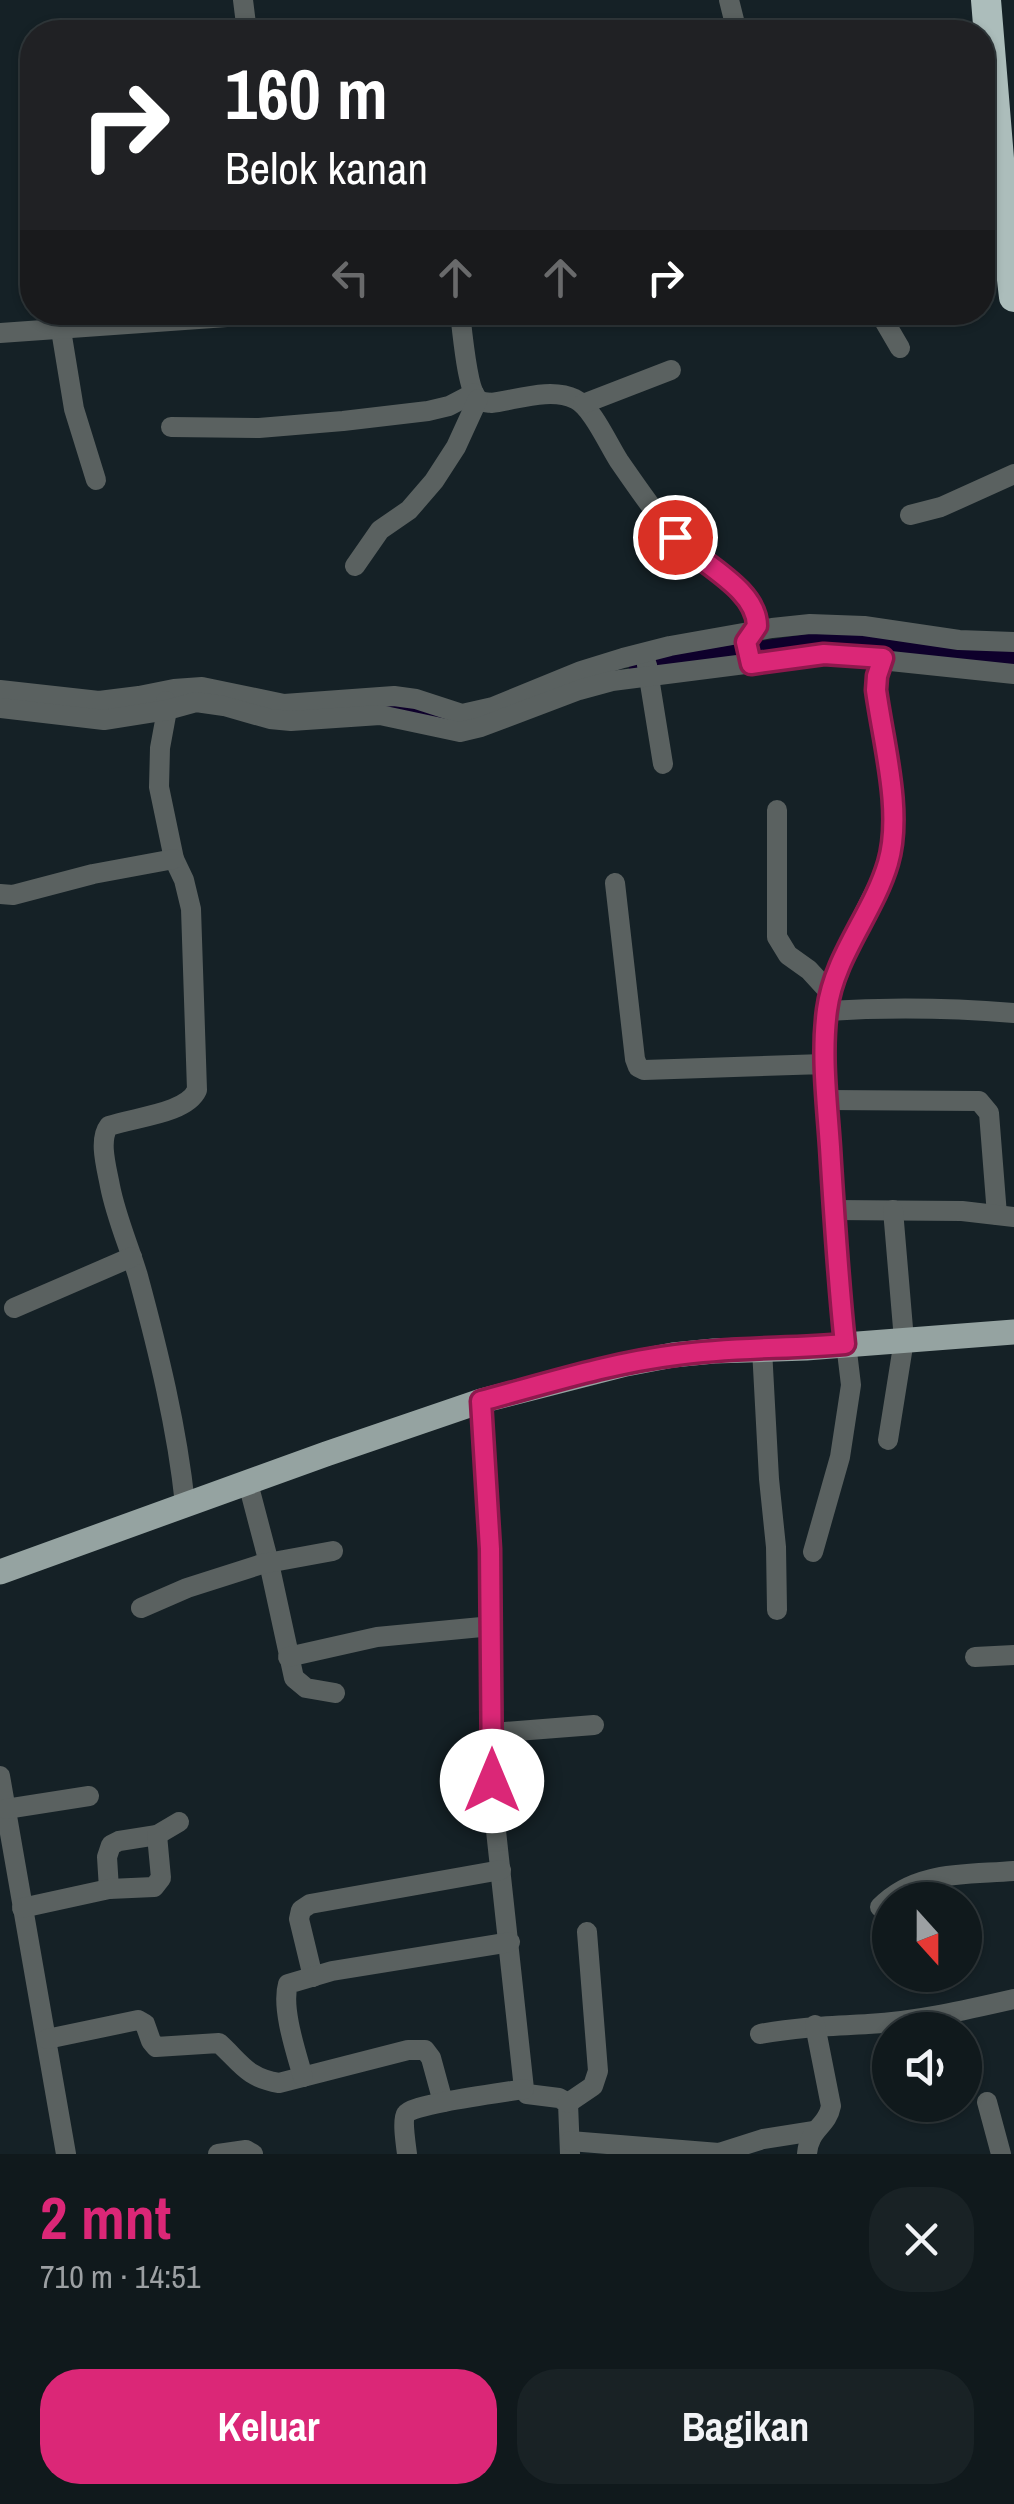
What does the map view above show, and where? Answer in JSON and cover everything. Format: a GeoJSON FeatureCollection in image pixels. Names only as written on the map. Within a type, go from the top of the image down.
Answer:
{"type":"FeatureCollection","features":[{"type":"Feature","properties":{"kind":"highway"},"geometry":{"type":"LineString","coordinates":[[1003,0],[1014,112]]}},
{"type":"Feature","properties":{"kind":"highway"},"geometry":{"type":"LineString","coordinates":[[995,199],[1014,297]]}},
{"type":"Feature","properties":{"kind":"main road"},"geometry":{"type":"LineString","coordinates":[[0,1572],[481,1401],[657,1358],[1014,1332]]}},
{"type":"Feature","properties":{"kind":"street"},"geometry":{"type":"LineString","coordinates":[[0,333],[127,325]]}},
{"type":"Feature","properties":{"kind":"street"},"geometry":{"type":"LineString","coordinates":[[355,566],[380,530],[409,510],[434,482],[456,447],[476,396],[462,325]]}},
{"type":"Feature","properties":{"kind":"street"},"geometry":{"type":"LineString","coordinates":[[887,325],[900,348]]}},
{"type":"Feature","properties":{"kind":"street"},"geometry":{"type":"LineString","coordinates":[[61,330],[74,408],[96,480]]}},
{"type":"Feature","properties":{"kind":"street"},"geometry":{"type":"LineString","coordinates":[[172,427],[258,428],[343,422],[428,411],[476,396],[491,403],[564,394],[590,401],[671,370]]}},
{"type":"Feature","properties":{"kind":"street"},"geometry":{"type":"LineString","coordinates":[[590,401],[619,461],[675,537],[748,599],[757,617],[750,648]]}},
{"type":"Feature","properties":{"kind":"street"},"geometry":{"type":"LineString","coordinates":[[910,515],[941,507],[1014,474]]}},
{"type":"Feature","properties":{"kind":"street"},"geometry":{"type":"LineString","coordinates":[[0,690],[80,700],[196,702],[291,721],[413,710],[481,726],[647,665],[750,648],[810,624],[1014,642]]}},
{"type":"Feature","properties":{"kind":"street"},"geometry":{"type":"LineString","coordinates":[[647,665],[750,648],[883,658],[1014,674]]}},
{"type":"Feature","properties":{"kind":"street"},"geometry":{"type":"LineString","coordinates":[[813,1552],[840,1457],[851,1384],[824,1064],[829,1002],[853,935],[888,865],[894,832],[895,813],[876,690],[883,658]]}},
{"type":"Feature","properties":{"kind":"street"},"geometry":{"type":"LineString","coordinates":[[647,665],[663,764]]}},
{"type":"Feature","properties":{"kind":"street"},"geometry":{"type":"LineString","coordinates":[[0,708],[90,720],[116,718],[165,700]]}},
{"type":"Feature","properties":{"kind":"street"},"geometry":{"type":"LineString","coordinates":[[165,700],[158,774],[174,859],[190,908],[197,1090],[185,1104],[109,1126],[104,1140],[110,1188],[157,1350],[182,1469],[185,1504]]}},
{"type":"Feature","properties":{"kind":"street"},"geometry":{"type":"LineString","coordinates":[[778,810],[777,938],[788,956],[809,970],[829,1002]]}},
{"type":"Feature","properties":{"kind":"street"},"geometry":{"type":"LineString","coordinates":[[0,894],[13,895],[93,874],[174,859]]}},
{"type":"Feature","properties":{"kind":"street"},"geometry":{"type":"LineString","coordinates":[[615,883],[638,1067],[644,1070],[824,1064]]}},
{"type":"Feature","properties":{"kind":"street"},"geometry":{"type":"LineString","coordinates":[[829,1002],[1014,1014]]}},
{"type":"Feature","properties":{"kind":"street"},"geometry":{"type":"LineString","coordinates":[[826,1100],[979,1101],[989,1113],[1006,1216],[962,1211],[834,1210]]}},
{"type":"Feature","properties":{"kind":"street"},"geometry":{"type":"LineString","coordinates":[[888,1440],[904,1340],[893,1210]]}},
{"type":"Feature","properties":{"kind":"street"},"geometry":{"type":"LineString","coordinates":[[14,1308],[132,1257]]}},
{"type":"Feature","properties":{"kind":"street"},"geometry":{"type":"LineString","coordinates":[[762,1349],[777,1610]]}},
{"type":"Feature","properties":{"kind":"street"},"geometry":{"type":"LineString","coordinates":[[481,1401],[492,1626],[493,1803],[524,2089],[527,2094],[568,2103]]}},
{"type":"Feature","properties":{"kind":"street"},"geometry":{"type":"LineString","coordinates":[[248,1482],[294,1678],[306,1688],[335,1694]]}},
{"type":"Feature","properties":{"kind":"street"},"geometry":{"type":"LineString","coordinates":[[141,1608],[187,1588],[269,1563],[334,1551]]}},
{"type":"Feature","properties":{"kind":"street"},"geometry":{"type":"LineString","coordinates":[[288,1656],[377,1638],[492,1626]]}},
{"type":"Feature","properties":{"kind":"street"},"geometry":{"type":"LineString","coordinates":[[976,1658],[1014,1656]]}},
{"type":"Feature","properties":{"kind":"street"},"geometry":{"type":"LineString","coordinates":[[492,1733],[594,1725]]}},
{"type":"Feature","properties":{"kind":"street"},"geometry":{"type":"LineString","coordinates":[[0,1776],[66,2154]]}},
{"type":"Feature","properties":{"kind":"street"},"geometry":{"type":"LineString","coordinates":[[6,1808],[89,1796]]}},
{"type":"Feature","properties":{"kind":"street"},"geometry":{"type":"LineString","coordinates":[[109,1889],[107,1856],[111,1845],[157,1835],[179,1822]]}},
{"type":"Feature","properties":{"kind":"street"},"geometry":{"type":"LineString","coordinates":[[22,1908],[109,1889],[148,1889],[160,1883],[157,1835]]}},
{"type":"Feature","properties":{"kind":"street"},"geometry":{"type":"LineString","coordinates":[[312,1977],[299,1919],[304,1907],[501,1870]]}},
{"type":"Feature","properties":{"kind":"street"},"geometry":{"type":"LineString","coordinates":[[921,1882],[938,1876],[1014,1871]]}},
{"type":"Feature","properties":{"kind":"street"},"geometry":{"type":"LineString","coordinates":[[568,2103],[592,2086],[598,2071],[587,1932]]}},
{"type":"Feature","properties":{"kind":"street"},"geometry":{"type":"LineString","coordinates":[[303,2076],[287,2009],[288,1984],[332,1971],[510,1942]]}},
{"type":"Feature","properties":{"kind":"street"},"geometry":{"type":"LineString","coordinates":[[760,2034],[815,2025],[922,2019],[1014,1999]]}},
{"type":"Feature","properties":{"kind":"street"},"geometry":{"type":"LineString","coordinates":[[47,2039],[138,2020],[145,2024],[156,2047],[216,2042],[245,2070],[279,2083],[408,2050],[425,2050],[443,2102]]}},
{"type":"Feature","properties":{"kind":"street"},"geometry":{"type":"LineString","coordinates":[[807,2154],[809,2139],[829,2115],[831,2106],[815,2025]]}},
{"type":"Feature","properties":{"kind":"street"},"geometry":{"type":"LineString","coordinates":[[407,2154],[406,2114],[414,2108],[524,2089]]}},
{"type":"Feature","properties":{"kind":"street"},"geometry":{"type":"LineString","coordinates":[[987,2102],[1001,2154]]}},
{"type":"Feature","properties":{"kind":"street"},"geometry":{"type":"LineString","coordinates":[[568,2103],[570,2148],[719,2153],[763,2139],[814,2131]]}},
{"type":"Feature","properties":{"kind":"street"},"geometry":{"type":"LineString","coordinates":[[218,2154],[242,2150],[252,2154]]}},
{"type":"Feature","properties":{"kind":"waterway"},"geometry":{"type":"LineString","coordinates":[[638,668],[828,640],[1014,660]]}},
{"type":"Feature","properties":{"kind":"waterway"},"geometry":{"type":"LineString","coordinates":[[384,712],[412,710],[441,722]]}},
{"type":"Feature","properties":{"kind":"route"},"geometry":{"type":"LineString","coordinates":[[492,1781],[490,1549],[481,1401],[673,1355],[845,1344],[824,1064],[830,994],[853,935],[888,865],[892,846],[895,813],[876,690],[883,658],[824,654],[751,664],[746,642],[757,626],[754,608],[742,591],[675,537]]}}]}
